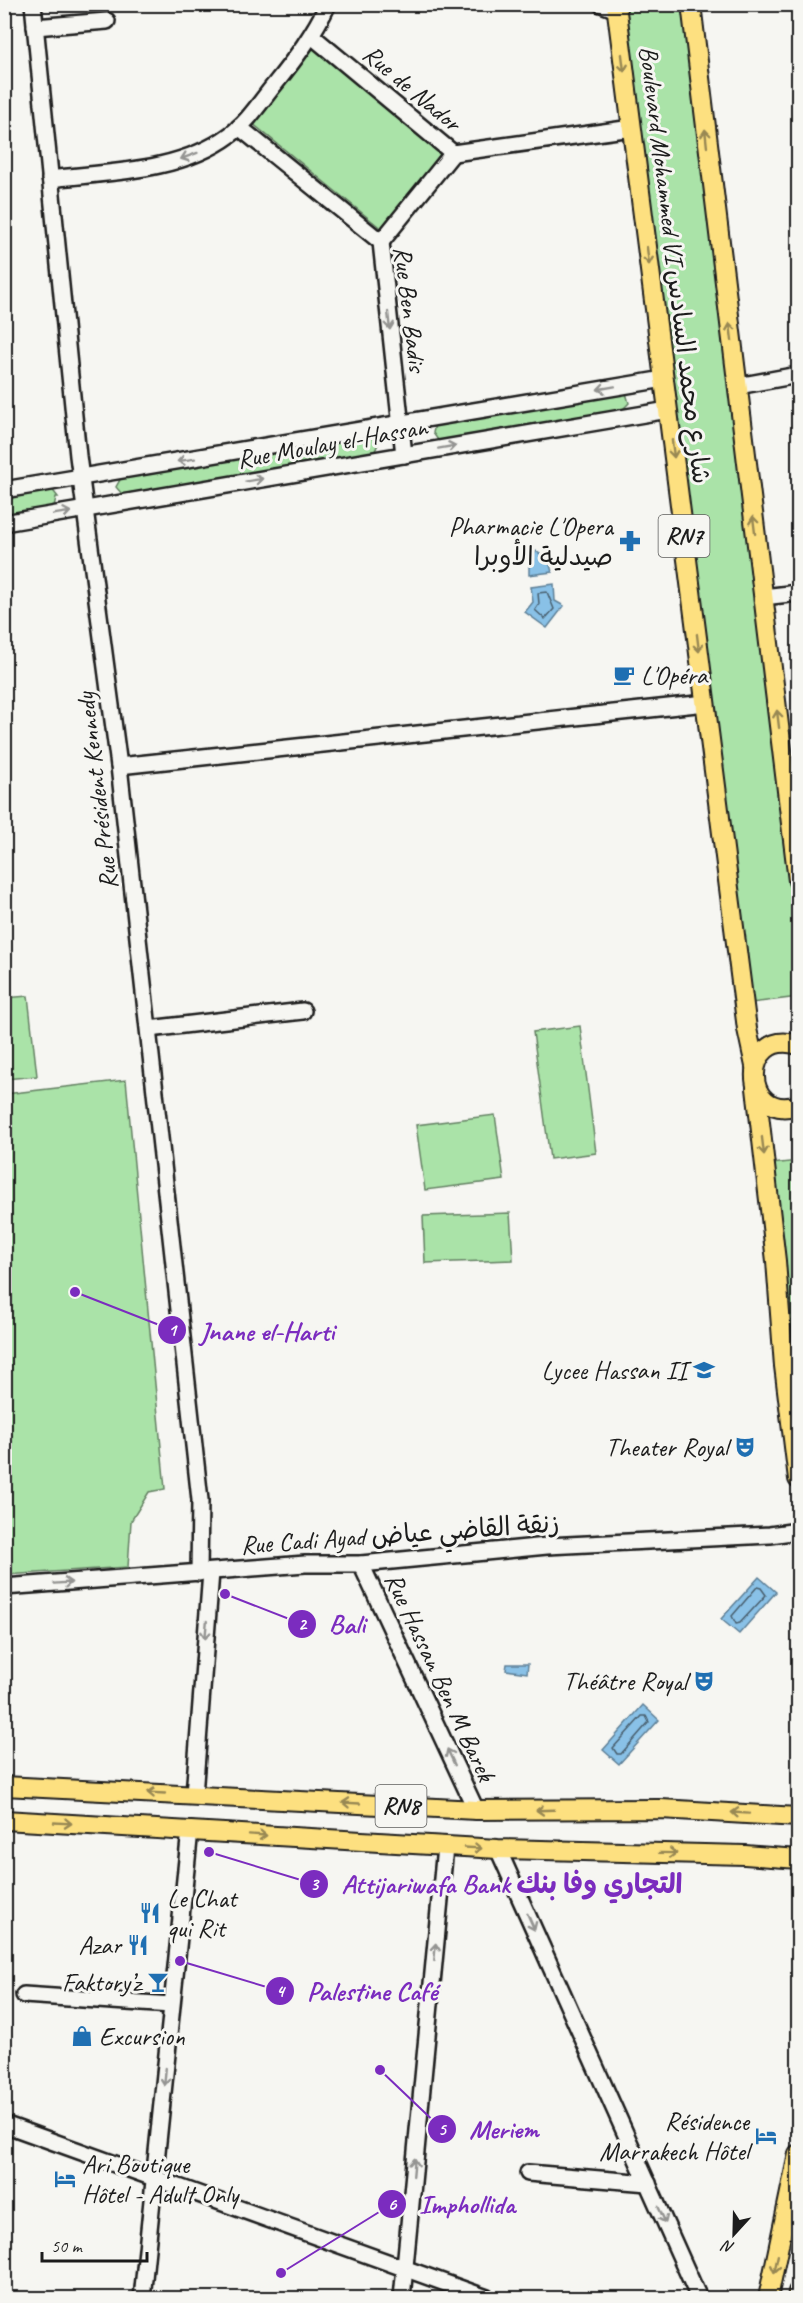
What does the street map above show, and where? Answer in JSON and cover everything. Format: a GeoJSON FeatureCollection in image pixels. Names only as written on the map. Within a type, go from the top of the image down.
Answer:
{"type":"FeatureCollection","features":[{"type":"Feature","properties":{"kind":"main road","name":"Boulevard Mohammed VI شارع محمد السادس"},"geometry":{"type":"LineString","coordinates":[[691,4],[798,881]]}},
{"type":"Feature","properties":{"kind":"main road","name":"Boulevard Mohammed VI شارع محمد السادس"},"geometry":{"type":"LineString","coordinates":[[611,6],[632,128],[747,1029],[755,1066]]}},
{"type":"Feature","properties":{"kind":"main road"},"geometry":{"type":"LineString","coordinates":[[755,1066],[764,1052],[774,1045],[785,1043],[798,1046]]}},
{"type":"Feature","properties":{"kind":"main road","name":"RN7"},"geometry":{"type":"LineString","coordinates":[[755,1066],[776,1261],[784,1366],[798,1479]]}},
{"type":"Feature","properties":{"kind":"main road"},"geometry":{"type":"LineString","coordinates":[[756,1088],[765,1100],[773,1105],[788,1107],[798,1105]]}},
{"type":"Feature","properties":{"kind":"main road","name":"RN8"},"geometry":{"type":"LineString","coordinates":[[4,1786],[476,1810],[661,1809],[798,1817]]}},
{"type":"Feature","properties":{"kind":"main road","name":"RN8"},"geometry":{"type":"LineString","coordinates":[[4,1820],[498,1850],[745,1855],[798,1859]]}},
{"type":"Feature","properties":{"kind":"main road"},"geometry":{"type":"LineString","coordinates":[[768,2298],[798,2154]]}},
{"type":"Feature","properties":{"kind":"main road"},"geometry":{"type":"LineString","coordinates":[[797,2298],[798,2292]]}},
{"type":"Feature","properties":{"kind":"street","name":"Rue Président Kennedy"},"geometry":{"type":"LineString","coordinates":[[33,4],[80,478],[119,766],[200,1500],[205,1572],[194,1795]]}},
{"type":"Feature","properties":{"kind":"street"},"geometry":{"type":"LineString","coordinates":[[50,179],[174,161],[212,147],[239,127],[312,36],[328,4]]}},
{"type":"Feature","properties":{"kind":"street"},"geometry":{"type":"LineString","coordinates":[[35,27],[107,21]]}},
{"type":"Feature","properties":{"kind":"street","name":"Rue de Nador"},"geometry":{"type":"LineString","coordinates":[[312,36],[453,153],[632,128]]}},
{"type":"Feature","properties":{"kind":"street","name":"Rue Ben Badis"},"geometry":{"type":"LineString","coordinates":[[239,127],[381,242],[404,455]]}},
{"type":"Feature","properties":{"kind":"street"},"geometry":{"type":"LineString","coordinates":[[381,242],[453,153]]}},
{"type":"Feature","properties":{"kind":"street"},"geometry":{"type":"LineString","coordinates":[[738,386],[798,375]]}},
{"type":"Feature","properties":{"kind":"street","name":"Rue Moulay el-Hassan"},"geometry":{"type":"LineString","coordinates":[[4,490],[664,379]]}},
{"type":"Feature","properties":{"kind":"street","name":"Rue Moulay el-Hassan"},"geometry":{"type":"LineString","coordinates":[[4,523],[668,410]]}},
{"type":"Feature","properties":{"kind":"street"},"geometry":{"type":"LineString","coordinates":[[763,597],[798,593]]}},
{"type":"Feature","properties":{"kind":"street"},"geometry":{"type":"LineString","coordinates":[[119,766],[706,704]]}},
{"type":"Feature","properties":{"kind":"street"},"geometry":{"type":"LineString","coordinates":[[149,1029],[303,1011]]}},
{"type":"Feature","properties":{"kind":"street","name":"Rue Cadi Ayad زنقة القاضي عياض"},"geometry":{"type":"LineString","coordinates":[[4,1587],[305,1564],[361,1564],[547,1546],[770,1535],[798,1531]]}},
{"type":"Feature","properties":{"kind":"street","name":"Rue Hassan Ben M Barek"},"geometry":{"type":"LineString","coordinates":[[361,1564],[476,1810]]}},
{"type":"Feature","properties":{"kind":"street"},"geometry":{"type":"LineString","coordinates":[[142,2298],[190,1830]]}},
{"type":"Feature","properties":{"kind":"street"},"geometry":{"type":"LineString","coordinates":[[402,2298],[445,1847]]}},
{"type":"Feature","properties":{"kind":"street"},"geometry":{"type":"LineString","coordinates":[[498,1850],[699,2298]]}},
{"type":"Feature","properties":{"kind":"street"},"geometry":{"type":"LineString","coordinates":[[24,1995],[171,2005]]}},
{"type":"Feature","properties":{"kind":"street"},"geometry":{"type":"LineString","coordinates":[[4,2124],[155,2176],[487,2298]]}},
{"type":"Feature","properties":{"kind":"street"},"geometry":{"type":"LineString","coordinates":[[528,2173],[648,2183]]}},
{"type":"Feature","properties":{"kind":"green space"},"geometry":{"type":"Polygon","coordinates":[[[626,5],[684,5],[798,912],[798,997],[751,1003],[626,5]]]}},
{"type":"Feature","properties":{"kind":"green space"},"geometry":{"type":"Polygon","coordinates":[[[309,43],[441,153],[383,230],[252,123],[309,43]]]}},
{"type":"Feature","properties":{"kind":"green space"},"geometry":{"type":"Polygon","coordinates":[[[626,393],[629,403],[621,411],[447,441],[438,440],[433,433],[435,424],[626,393]]]}},
{"type":"Feature","properties":{"kind":"green space"},"geometry":{"type":"Polygon","coordinates":[[[372,436],[378,444],[374,453],[122,494],[116,487],[121,478],[372,436]]]}},
{"type":"Feature","properties":{"kind":"green space"},"geometry":{"type":"Polygon","coordinates":[[[51,488],[58,497],[56,497],[54,507],[5,516],[5,496],[51,488]]]}},
{"type":"Feature","properties":{"kind":"green space"},"geometry":{"type":"Polygon","coordinates":[[[28,996],[37,1076],[5,1079],[5,998],[28,996]]]}},
{"type":"Feature","properties":{"kind":"green space"},"geometry":{"type":"Polygon","coordinates":[[[580,1026],[596,1153],[550,1159],[533,1032],[580,1026]]]}},
{"type":"Feature","properties":{"kind":"green space"},"geometry":{"type":"Polygon","coordinates":[[[126,1080],[165,1489],[149,1492],[131,1521],[128,1567],[5,1575],[5,1094],[126,1080]]]}},
{"type":"Feature","properties":{"kind":"green space"},"geometry":{"type":"Polygon","coordinates":[[[495,1115],[504,1180],[425,1190],[416,1125],[495,1115]]]}},
{"type":"Feature","properties":{"kind":"green space"},"geometry":{"type":"Polygon","coordinates":[[[798,1161],[798,1388],[772,1164],[798,1161]]]}},
{"type":"Feature","properties":{"kind":"green space"},"geometry":{"type":"Polygon","coordinates":[[[510,1213],[513,1260],[425,1263],[423,1216],[510,1213]]]}},
{"type":"Feature","properties":{"kind":"water"},"geometry":{"type":"Polygon","coordinates":[[[536,551],[549,561],[552,572],[529,575],[529,563],[536,551]]]}},
{"type":"Feature","properties":{"kind":"water"},"geometry":{"type":"Polygon","coordinates":[[[554,584],[555,601],[564,606],[547,628],[525,612],[533,602],[531,587],[554,584]]]}},
{"type":"Feature","properties":{"kind":"water"},"geometry":{"type":"Polygon","coordinates":[[[759,1577],[776,1592],[739,1634],[721,1619],[759,1577]]]}},
{"type":"Feature","properties":{"kind":"water"},"geometry":{"type":"Polygon","coordinates":[[[507,1664],[528,1664],[527,1673],[506,1670],[507,1664]]]}},
{"type":"Feature","properties":{"kind":"water"},"geometry":{"type":"Polygon","coordinates":[[[643,1705],[659,1720],[619,1764],[603,1750],[643,1705]]]}},
{"type":"Feature","properties":{"kind":"place","name":"Pharmacie L'Opera صيدلية الأوبرا"},"geometry":{"type":"Point","coordinates":[630,541]}},
{"type":"Feature","properties":{"kind":"place","name":"L'Opéra"},"geometry":{"type":"Point","coordinates":[624,675]}},
{"type":"Feature","properties":{"kind":"place","name":"Jnane el-Harti"},"geometry":{"type":"Point","coordinates":[75,1292]}},
{"type":"Feature","properties":{"kind":"place","name":"Lycee Hassan II"},"geometry":{"type":"Point","coordinates":[704,1370]}},
{"type":"Feature","properties":{"kind":"place","name":"Theater Royal"},"geometry":{"type":"Point","coordinates":[745,1447]}},
{"type":"Feature","properties":{"kind":"place","name":"Bali"},"geometry":{"type":"Point","coordinates":[225,1594]}},
{"type":"Feature","properties":{"kind":"place","name":"Théâtre Royal"},"geometry":{"type":"Point","coordinates":[704,1681]}},
{"type":"Feature","properties":{"kind":"place","name":"Attijariwafa Bank التجاري وفا بنك"},"geometry":{"type":"Point","coordinates":[209,1852]}},
{"type":"Feature","properties":{"kind":"place","name":"Le Chat qui Rit"},"geometry":{"type":"Point","coordinates":[150,1913]}},
{"type":"Feature","properties":{"kind":"place","name":"Azar"},"geometry":{"type":"Point","coordinates":[138,1945]}},
{"type":"Feature","properties":{"kind":"place","name":"Palestine Café"},"geometry":{"type":"Point","coordinates":[180,1961]}},
{"type":"Feature","properties":{"kind":"place","name":"Faktory’z"},"geometry":{"type":"Point","coordinates":[158,1982]}},
{"type":"Feature","properties":{"kind":"place","name":"Excursion"},"geometry":{"type":"Point","coordinates":[82,2036]}},
{"type":"Feature","properties":{"kind":"place","name":"Meriem"},"geometry":{"type":"Point","coordinates":[380,2070]}},
{"type":"Feature","properties":{"kind":"place","name":"Résidence Marrakech Hôtel"},"geometry":{"type":"Point","coordinates":[766,2136]}},
{"type":"Feature","properties":{"kind":"place","name":"Ari Boutique Hôtel - Adult Only"},"geometry":{"type":"Point","coordinates":[65,2179]}},
{"type":"Feature","properties":{"kind":"place","name":"Imphollida"},"geometry":{"type":"Point","coordinates":[281,2273]}}]}
